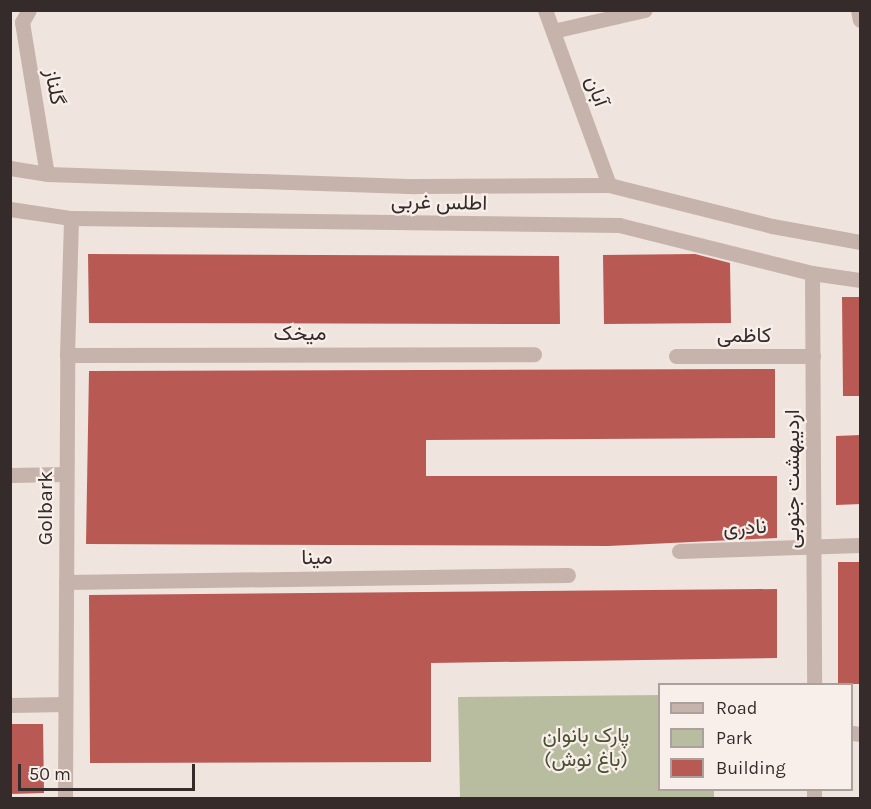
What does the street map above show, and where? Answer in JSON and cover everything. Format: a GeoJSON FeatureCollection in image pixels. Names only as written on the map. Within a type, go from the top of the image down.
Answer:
{"type":"FeatureCollection","features":[{"type":"Feature","properties":{"kind":"street","name":"گلناز"},"geometry":{"type":"LineString","coordinates":[[29,10],[22,22],[47,174]]}},
{"type":"Feature","properties":{"kind":"street","name":"آبان"},"geometry":{"type":"LineString","coordinates":[[545,10],[609,185]]}},
{"type":"Feature","properties":{"kind":"street"},"geometry":{"type":"LineString","coordinates":[[553,31],[645,10]]}},
{"type":"Feature","properties":{"kind":"street"},"geometry":{"type":"LineString","coordinates":[[858,10],[861,20]]}},
{"type":"Feature","properties":{"kind":"street","name":"اطلس غربی"},"geometry":{"type":"LineString","coordinates":[[10,168],[47,174],[415,186],[609,185],[772,226],[861,242]]}},
{"type":"Feature","properties":{"kind":"street","name":"اطلس غربی"},"geometry":{"type":"LineString","coordinates":[[10,209],[71,218],[619,225],[812,273],[861,280]]}},
{"type":"Feature","properties":{"kind":"street","name":"Golbark"},"geometry":{"type":"LineString","coordinates":[[65,798],[66,355],[71,218]]}},
{"type":"Feature","properties":{"kind":"street","name":"اردیبهشت جنوبی"},"geometry":{"type":"LineString","coordinates":[[812,273],[814,683]]}},
{"type":"Feature","properties":{"kind":"street","name":"میخک"},"geometry":{"type":"LineString","coordinates":[[66,355],[534,354]]}},
{"type":"Feature","properties":{"kind":"street","name":"کاظمی"},"geometry":{"type":"LineString","coordinates":[[676,356],[813,356]]}},
{"type":"Feature","properties":{"kind":"street"},"geometry":{"type":"LineString","coordinates":[[10,475],[66,474]]}},
{"type":"Feature","properties":{"kind":"street","name":"نادری"},"geometry":{"type":"LineString","coordinates":[[679,551],[813,544],[861,545]]}},
{"type":"Feature","properties":{"kind":"street","name":"مینا"},"geometry":{"type":"LineString","coordinates":[[66,582],[568,575]]}},
{"type":"Feature","properties":{"kind":"street"},"geometry":{"type":"LineString","coordinates":[[10,705],[65,704]]}},
{"type":"Feature","properties":{"kind":"green space","name":"پارک بانوان (باغ نوش)"},"geometry":{"type":"Polygon","coordinates":[[[658,695],[658,791],[714,791],[714,798],[460,798],[458,697],[658,695]]]}},
{"type":"Feature","properties":{"kind":"building"},"geometry":{"type":"Polygon","coordinates":[[[88,254],[559,256],[560,324],[89,323],[88,254]]]}},
{"type":"Feature","properties":{"kind":"building"},"geometry":{"type":"Polygon","coordinates":[[[695,254],[730,263],[731,323],[604,324],[603,255],[695,254]]]}},
{"type":"Feature","properties":{"kind":"building"},"geometry":{"type":"Polygon","coordinates":[[[842,297],[861,297],[861,396],[843,396],[842,297]]]}},
{"type":"Feature","properties":{"kind":"building"},"geometry":{"type":"Polygon","coordinates":[[[775,369],[775,438],[426,440],[426,476],[777,476],[777,538],[608,546],[86,544],[89,371],[775,369]]]}},
{"type":"Feature","properties":{"kind":"building"},"geometry":{"type":"Polygon","coordinates":[[[861,435],[861,504],[836,505],[836,436],[861,435]]]}},
{"type":"Feature","properties":{"kind":"building"},"geometry":{"type":"Polygon","coordinates":[[[838,562],[861,562],[861,684],[838,683],[838,562]]]}},
{"type":"Feature","properties":{"kind":"building"},"geometry":{"type":"Polygon","coordinates":[[[777,589],[777,658],[431,663],[431,762],[90,763],[89,595],[777,589]]]}},
{"type":"Feature","properties":{"kind":"building"},"geometry":{"type":"Polygon","coordinates":[[[10,724],[43,724],[44,793],[10,794],[10,724]]]}}]}
